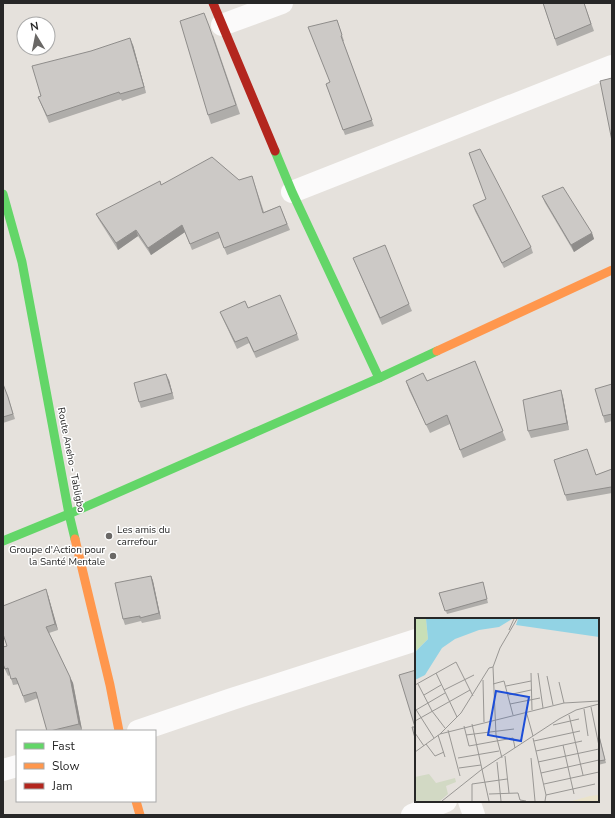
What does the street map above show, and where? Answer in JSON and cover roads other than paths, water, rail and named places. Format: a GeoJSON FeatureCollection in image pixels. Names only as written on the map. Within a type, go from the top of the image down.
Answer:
{"type":"FeatureCollection","features":[{"type":"Feature","properties":{"kind":"street"},"geometry":{"type":"LineString","coordinates":[[213,3],[292,192],[379,378]]}},
{"type":"Feature","properties":{"kind":"street"},"geometry":{"type":"LineString","coordinates":[[222,25],[282,3]]}},
{"type":"Feature","properties":{"kind":"street"},"geometry":{"type":"LineString","coordinates":[[292,192],[612,66]]}},
{"type":"Feature","properties":{"kind":"street","name":"Route Aneho - Tabligbo"},"geometry":{"type":"LineString","coordinates":[[3,194],[22,262],[69,514],[110,685],[119,730]]}},
{"type":"Feature","properties":{"kind":"street"},"geometry":{"type":"LineString","coordinates":[[3,541],[69,514],[379,378],[611,271]]}},
{"type":"Feature","properties":{"kind":"street"},"geometry":{"type":"LineString","coordinates":[[141,730],[240,696],[415,640]]}},
{"type":"Feature","properties":{"kind":"street"},"geometry":{"type":"LineString","coordinates":[[3,770],[16,766]]}},
{"type":"Feature","properties":{"kind":"street"},"geometry":{"type":"LineString","coordinates":[[136,802],[140,815]]}},
{"type":"Feature","properties":{"kind":"street"},"geometry":{"type":"LineString","coordinates":[[412,815],[444,802]]}},
{"type":"Feature","properties":{"kind":"street"},"geometry":{"type":"LineString","coordinates":[[469,802],[474,815]]}},
{"type":"Feature","properties":{"kind":"place","name":"Les amis du carrefour"},"geometry":{"type":"Point","coordinates":[109,536]}},
{"type":"Feature","properties":{"kind":"place","name":"Groupe d'Action pour la Santé Mentale"},"geometry":{"type":"Point","coordinates":[113,556]}}]}
